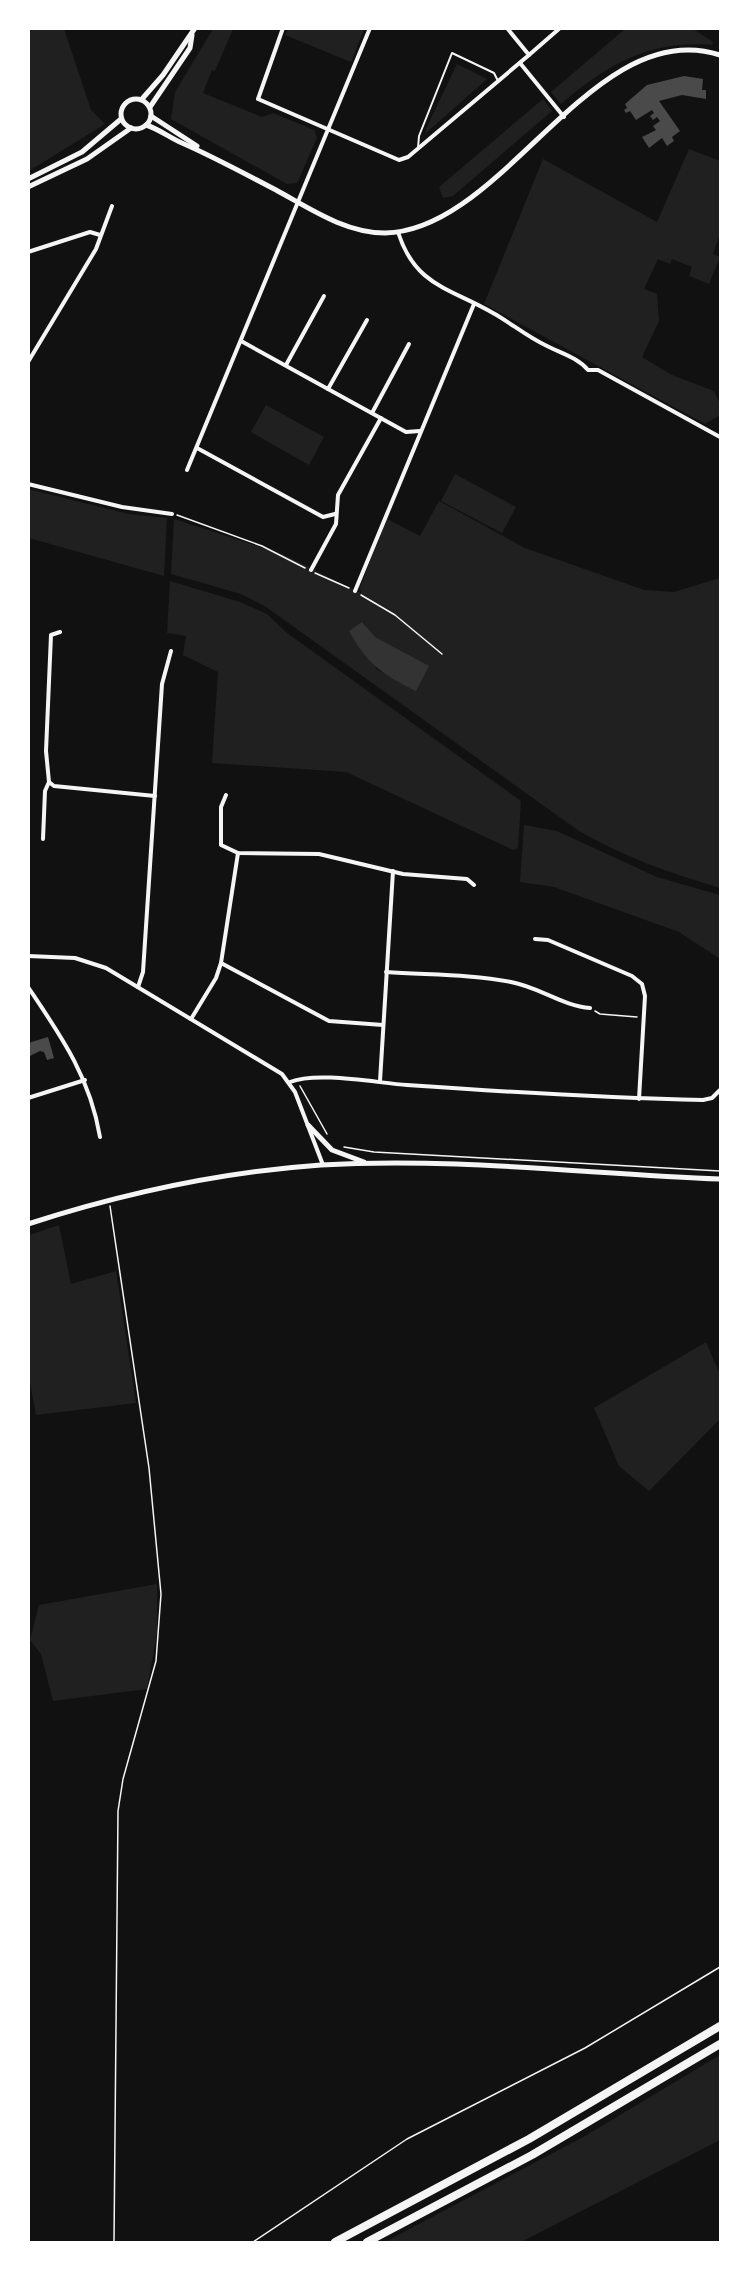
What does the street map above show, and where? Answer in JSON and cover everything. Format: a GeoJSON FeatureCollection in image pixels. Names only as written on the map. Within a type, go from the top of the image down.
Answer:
{"type":"FeatureCollection","features":[{"type":"Feature","properties":{"kind":"highway"},"geometry":{"type":"LineString","coordinates":[[335,2242],[529,2139],[720,2026]]}},
{"type":"Feature","properties":{"kind":"highway"},"geometry":{"type":"LineString","coordinates":[[367,2242],[532,2155],[720,2044]]}},
{"type":"Feature","properties":{"kind":"street"},"geometry":{"type":"LineString","coordinates":[[283,28],[258,99],[399,160],[418,148],[560,28]]}},
{"type":"Feature","properties":{"kind":"street"},"geometry":{"type":"LineString","coordinates":[[188,470],[370,28]]}},
{"type":"Feature","properties":{"kind":"street"},"geometry":{"type":"LineString","coordinates":[[507,28],[529,55]]}},
{"type":"Feature","properties":{"kind":"street"},"geometry":{"type":"LineString","coordinates":[[142,99],[163,75],[194,31]]}},
{"type":"Feature","properties":{"kind":"street"},"geometry":{"type":"LineString","coordinates":[[150,107],[190,48],[194,31]]}},
{"type":"Feature","properties":{"kind":"street"},"geometry":{"type":"LineString","coordinates":[[28,187],[87,159],[131,128],[146,125],[204,151],[346,226],[372,232],[399,232],[428,223],[460,203],[602,84],[640,60],[669,51],[684,50],[720,56]]}},
{"type":"Feature","properties":{"kind":"street"},"geometry":{"type":"LineString","coordinates":[[520,63],[564,117]]}},
{"type":"Feature","properties":{"kind":"street"},"geometry":{"type":"LineString","coordinates":[[131,128],[122,119],[121,111],[125,103],[133,99],[142,99],[150,107],[151,116],[146,125]]}},
{"type":"Feature","properties":{"kind":"street"},"geometry":{"type":"LineString","coordinates":[[151,116],[204,151]]}},
{"type":"Feature","properties":{"kind":"street"},"geometry":{"type":"LineString","coordinates":[[28,179],[82,152],[122,119]]}},
{"type":"Feature","properties":{"kind":"street"},"geometry":{"type":"LineString","coordinates":[[28,362],[42,336],[84,272],[112,206]]}},
{"type":"Feature","properties":{"kind":"street"},"geometry":{"type":"LineString","coordinates":[[28,252],[90,232],[100,235]]}},
{"type":"Feature","properties":{"kind":"street"},"geometry":{"type":"LineString","coordinates":[[399,232],[409,259],[423,275],[494,313],[544,345],[580,361],[588,370],[598,370],[720,437]]}},
{"type":"Feature","properties":{"kind":"street"},"geometry":{"type":"LineString","coordinates":[[286,365],[324,296]]}},
{"type":"Feature","properties":{"kind":"street"},"geometry":{"type":"LineString","coordinates":[[355,591],[416,449],[420,431],[474,304]]}},
{"type":"Feature","properties":{"kind":"street"},"geometry":{"type":"LineString","coordinates":[[328,388],[367,320]]}},
{"type":"Feature","properties":{"kind":"street"},"geometry":{"type":"LineString","coordinates":[[242,341],[406,432],[420,431]]}},
{"type":"Feature","properties":{"kind":"street"},"geometry":{"type":"LineString","coordinates":[[372,413],[409,344]]}},
{"type":"Feature","properties":{"kind":"street"},"geometry":{"type":"LineString","coordinates":[[310,570],[336,524],[338,495],[381,418]]}},
{"type":"Feature","properties":{"kind":"street"},"geometry":{"type":"LineString","coordinates":[[197,448],[323,517],[335,514]]}},
{"type":"Feature","properties":{"kind":"street"},"geometry":{"type":"LineString","coordinates":[[28,484],[122,507],[172,514]]}},
{"type":"Feature","properties":{"kind":"street"},"geometry":{"type":"LineString","coordinates":[[43,839],[45,791],[49,782],[46,751],[51,635],[60,632]]}},
{"type":"Feature","properties":{"kind":"street"},"geometry":{"type":"LineString","coordinates":[[138,987],[143,972],[162,684],[171,651]]}},
{"type":"Feature","properties":{"kind":"street"},"geometry":{"type":"LineString","coordinates":[[49,782],[54,786],[154,796]]}},
{"type":"Feature","properties":{"kind":"street"},"geometry":{"type":"LineString","coordinates":[[226,795],[220,807],[221,844],[238,853],[319,854],[393,871],[467,879],[474,885]]}},
{"type":"Feature","properties":{"kind":"street"},"geometry":{"type":"LineString","coordinates":[[190,1019],[216,978],[238,853]]}},
{"type":"Feature","properties":{"kind":"street"},"geometry":{"type":"LineString","coordinates":[[380,1081],[393,871]]}},
{"type":"Feature","properties":{"kind":"street"},"geometry":{"type":"LineString","coordinates":[[535,939],[549,940],[639,980],[645,990],[639,1099]]}},
{"type":"Feature","properties":{"kind":"street"},"geometry":{"type":"LineString","coordinates":[[28,956],[75,958],[92,962],[275,1068],[290,1082],[323,1165]]}},
{"type":"Feature","properties":{"kind":"street"},"geometry":{"type":"LineString","coordinates":[[220,963],[328,1021],[383,1025]]}},
{"type":"Feature","properties":{"kind":"street"},"geometry":{"type":"LineString","coordinates":[[386,972],[510,981],[533,987],[577,1007],[590,1008]]}},
{"type":"Feature","properties":{"kind":"street"},"geometry":{"type":"LineString","coordinates":[[28,987],[73,1056],[85,1080],[95,1106],[100,1137]]}},
{"type":"Feature","properties":{"kind":"street"},"geometry":{"type":"LineString","coordinates":[[28,1098],[85,1080]]}},
{"type":"Feature","properties":{"kind":"street"},"geometry":{"type":"LineString","coordinates":[[290,1082],[296,1080],[380,1081],[639,1099],[703,1100],[712,1098],[720,1090]]}},
{"type":"Feature","properties":{"kind":"street"},"geometry":{"type":"LineString","coordinates":[[308,1125],[332,1150],[368,1164]]}},
{"type":"Feature","properties":{"kind":"street"},"geometry":{"type":"LineString","coordinates":[[28,1224],[109,1200],[231,1175],[323,1165],[498,1166],[720,1179]]}},
{"type":"Feature","properties":{"kind":"lane"},"geometry":{"type":"LineString","coordinates":[[418,148],[419,136],[452,53],[494,73],[498,81]]}},
{"type":"Feature","properties":{"kind":"path"},"geometry":{"type":"LineString","coordinates":[[590,1008],[600,1014],[644,1017]]}},
{"type":"Feature","properties":{"kind":"path"},"geometry":{"type":"LineString","coordinates":[[296,1080],[330,1140]]}},
{"type":"Feature","properties":{"kind":"path"},"geometry":{"type":"LineString","coordinates":[[337,1145],[374,1152],[720,1171]]}},
{"type":"Feature","properties":{"kind":"path"},"geometry":{"type":"LineString","coordinates":[[109,1200],[147,1456],[161,1594],[156,1661],[123,1779],[118,1811],[114,2242]]}},
{"type":"Feature","properties":{"kind":"path"},"geometry":{"type":"LineString","coordinates":[[253,2242],[407,2139],[585,2048],[720,1967]]}},
{"type":"Feature","properties":{"kind":"shaded area"},"geometry":{"type":"Polygon","coordinates":[[[288,28],[364,29],[351,62],[285,35],[288,28]]]}},
{"type":"Feature","properties":{"kind":"shaded area"},"geometry":{"type":"Polygon","coordinates":[[[29,29],[64,29],[91,110],[105,124],[29,171],[29,29]]]}},
{"type":"Feature","properties":{"kind":"shaded area"},"geometry":{"type":"Polygon","coordinates":[[[213,29],[233,29],[203,93],[262,117],[273,113],[314,130],[317,138],[297,183],[287,184],[171,119],[175,92],[213,29]]]}},
{"type":"Feature","properties":{"kind":"shaded area"},"geometry":{"type":"Polygon","coordinates":[[[625,29],[693,29],[713,42],[712,45],[668,46],[630,58],[596,77],[561,104],[551,92],[625,29]]]}},
{"type":"Feature","properties":{"kind":"shaded area"},"geometry":{"type":"Polygon","coordinates":[[[457,64],[487,79],[426,133],[426,129],[457,64]]]}},
{"type":"Feature","properties":{"kind":"shaded area"},"geometry":{"type":"Polygon","coordinates":[[[543,99],[552,111],[453,196],[443,198],[439,187],[543,99]]]}},
{"type":"Feature","properties":{"kind":"shaded area"},"geometry":{"type":"Polygon","coordinates":[[[689,149],[720,161],[720,234],[713,254],[720,257],[709,284],[689,276],[692,267],[672,259],[670,264],[658,259],[644,289],[657,294],[659,321],[642,357],[672,375],[714,391],[720,404],[720,415],[705,424],[484,304],[543,159],[657,222],[689,149]]]}},
{"type":"Feature","properties":{"kind":"shaded area"},"geometry":{"type":"Polygon","coordinates":[[[266,405],[324,437],[309,465],[251,432],[266,405]]]}},
{"type":"Feature","properties":{"kind":"shaded area"},"geometry":{"type":"Polygon","coordinates":[[[455,474],[516,507],[502,533],[441,501],[455,474]]]}},
{"type":"Feature","properties":{"kind":"shaded area"},"geometry":{"type":"Polygon","coordinates":[[[28,489],[128,514],[167,518],[164,576],[29,538],[28,489]]]}},
{"type":"Feature","properties":{"kind":"shaded area"},"geometry":{"type":"Polygon","coordinates":[[[439,501],[525,548],[644,590],[674,592],[720,578],[720,888],[648,864],[579,831],[266,607],[241,594],[171,574],[174,519],[282,554],[361,593],[360,587],[387,519],[420,536],[439,501]],[[362,622],[376,669],[416,690],[362,622]]]}},
{"type":"Feature","properties":{"kind":"shaded area"},"geometry":{"type":"Polygon","coordinates":[[[170,581],[240,602],[267,614],[287,633],[521,801],[518,848],[513,850],[346,772],[212,763],[218,672],[183,655],[186,636],[167,633],[170,581]]]}},
{"type":"Feature","properties":{"kind":"shaded area"},"geometry":{"type":"Polygon","coordinates":[[[362,622],[375,637],[429,666],[416,691],[385,674],[362,652],[349,631],[362,622]]]}},
{"type":"Feature","properties":{"kind":"shaded area"},"geometry":{"type":"Polygon","coordinates":[[[524,825],[557,831],[657,877],[720,895],[720,959],[679,932],[554,887],[520,882],[524,825]]]}},
{"type":"Feature","properties":{"kind":"shaded area"},"geometry":{"type":"Polygon","coordinates":[[[59,1225],[71,1284],[116,1271],[136,1403],[36,1415],[28,1371],[29,1235],[59,1225]]]}},
{"type":"Feature","properties":{"kind":"shaded area"},"geometry":{"type":"Polygon","coordinates":[[[706,1342],[720,1375],[720,1419],[649,1491],[619,1466],[594,1408],[706,1342]]]}},
{"type":"Feature","properties":{"kind":"shaded area"},"geometry":{"type":"Polygon","coordinates":[[[157,1584],[157,1633],[147,1689],[53,1701],[41,1654],[30,1640],[39,1605],[157,1584]]]}},
{"type":"Feature","properties":{"kind":"shaded area"},"geometry":{"type":"Polygon","coordinates":[[[720,2055],[720,2140],[521,2242],[385,2242],[585,2136],[720,2055]]]}},
{"type":"Feature","properties":{"kind":"building"},"geometry":{"type":"Polygon","coordinates":[[[684,76],[703,79],[702,90],[706,90],[706,99],[682,95],[659,101],[680,131],[672,137],[674,141],[667,146],[662,138],[649,148],[642,137],[656,130],[653,126],[660,121],[657,117],[653,120],[650,116],[654,113],[652,110],[636,120],[630,111],[626,113],[625,104],[647,85],[684,76]]]}},
{"type":"Feature","properties":{"kind":"building"},"geometry":{"type":"Polygon","coordinates":[[[48,1037],[54,1058],[47,1060],[44,1052],[40,1051],[30,1056],[28,1043],[48,1037]]]}}]}
